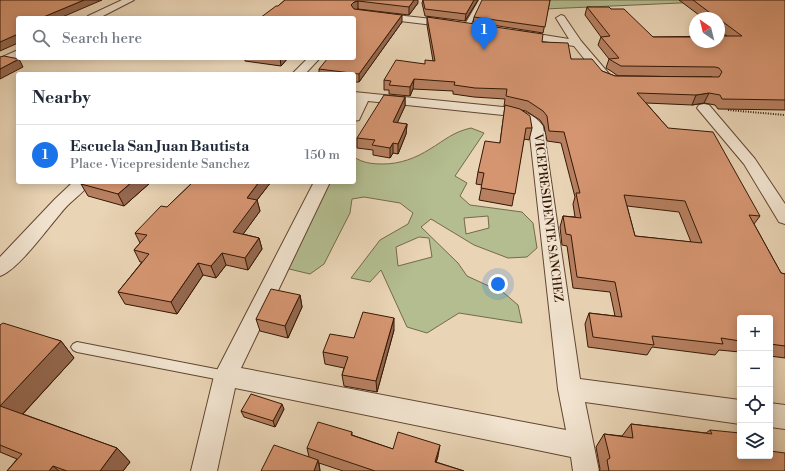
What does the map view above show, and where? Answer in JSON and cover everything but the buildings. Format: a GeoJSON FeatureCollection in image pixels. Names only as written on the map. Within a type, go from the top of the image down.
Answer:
{"type":"FeatureCollection","features":[{"type":"Feature","properties":{"kind":"street"},"geometry":{"type":"LineString","coordinates":[[96,16],[129,0]]}},
{"type":"Feature","properties":{"kind":"street"},"geometry":{"type":"LineString","coordinates":[[355,16],[369,0]]}},
{"type":"Feature","properties":{"kind":"street"},"geometry":{"type":"LineString","coordinates":[[356,16],[481,28]]}},
{"type":"Feature","properties":{"kind":"street"},"geometry":{"type":"LineString","coordinates":[[561,18],[577,42],[604,76],[616,81]]}},
{"type":"Feature","properties":{"kind":"street"},"geometry":{"type":"LineString","coordinates":[[511,33],[577,42]]}},
{"type":"Feature","properties":{"kind":"street"},"geometry":{"type":"LineString","coordinates":[[0,62],[16,55]]}},
{"type":"Feature","properties":{"kind":"street"},"geometry":{"type":"LineString","coordinates":[[300,72],[312,60]]}},
{"type":"Feature","properties":{"kind":"street"},"geometry":{"type":"LineString","coordinates":[[356,109],[359,96]]}},
{"type":"Feature","properties":{"kind":"street","name":"VICEPRESIDENTE SANCHEZ"},"geometry":{"type":"LineString","coordinates":[[359,96],[497,110],[514,113],[530,119],[536,126],[570,389],[586,471]]}},
{"type":"Feature","properties":{"kind":"street"},"geometry":{"type":"LineString","coordinates":[[704,108],[750,162],[785,218]]}},
{"type":"Feature","properties":{"kind":"street"},"geometry":{"type":"LineString","coordinates":[[0,269],[17,254],[48,217],[81,184]]}},
{"type":"Feature","properties":{"kind":"street"},"geometry":{"type":"LineString","coordinates":[[204,471],[226,376],[321,184]]}},
{"type":"Feature","properties":{"kind":"street"},"geometry":{"type":"LineString","coordinates":[[226,376],[582,446]]}},
{"type":"Feature","properties":{"kind":"street"},"geometry":{"type":"LineString","coordinates":[[570,389],[737,412]]}},
{"type":"Feature","properties":{"kind":"street"},"geometry":{"type":"LineString","coordinates":[[773,415],[785,417]]}},
{"type":"Feature","properties":{"kind":"lane"},"geometry":{"type":"LineString","coordinates":[[467,26],[481,0]]}},
{"type":"Feature","properties":{"kind":"lane"},"geometry":{"type":"LineString","coordinates":[[76,348],[226,376]]}},
{"type":"Feature","properties":{"kind":"path"},"geometry":{"type":"LineString","coordinates":[[704,108],[785,115]]}},
{"type":"Feature","properties":{"kind":"green space"},"geometry":{"type":"Polygon","coordinates":[[[519,0],[699,0],[702,2],[522,10],[519,0]]]}},
{"type":"Feature","properties":{"kind":"green space"},"geometry":{"type":"Polygon","coordinates":[[[471,128],[484,133],[455,176],[467,183],[460,196],[470,205],[522,212],[533,223],[537,248],[527,257],[508,258],[474,245],[431,219],[421,227],[458,263],[467,276],[504,293],[518,305],[522,323],[459,313],[427,333],[407,327],[381,270],[370,282],[351,278],[380,240],[408,224],[413,213],[400,203],[364,197],[352,199],[350,213],[324,264],[310,274],[277,266],[303,204],[314,184],[356,184],[356,158],[364,162],[375,164],[402,162],[419,155],[459,132],[471,128]],[[488,216],[464,218],[466,234],[489,228],[488,216]],[[419,237],[396,247],[398,266],[432,257],[429,238],[419,237]]]}},
{"type":"Feature","properties":{"kind":"place","name":"Escuela San Juan Bautista"},"geometry":{"type":"Point","coordinates":[484,50]}}]}
